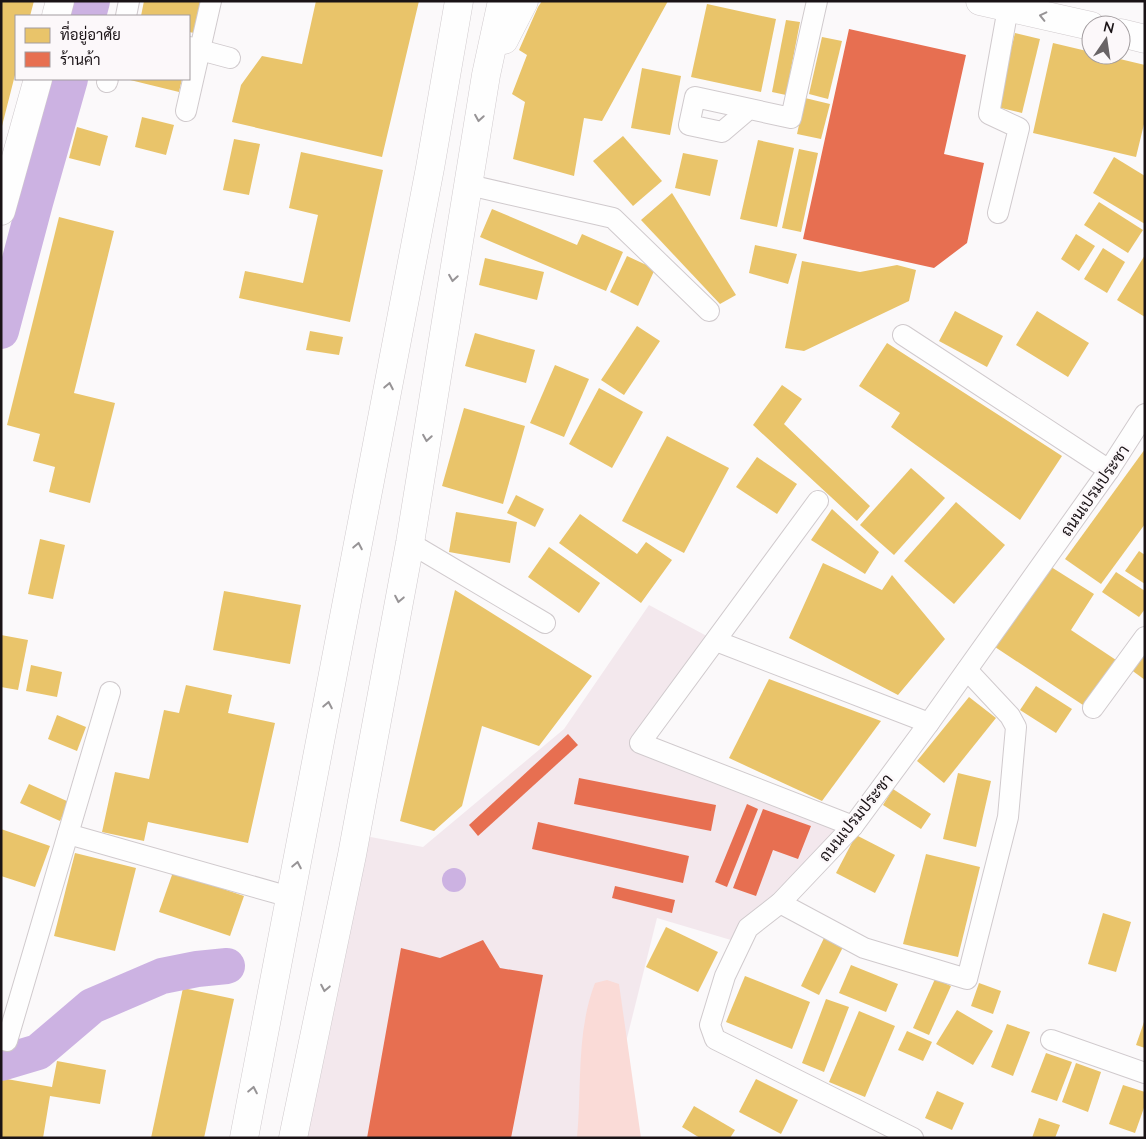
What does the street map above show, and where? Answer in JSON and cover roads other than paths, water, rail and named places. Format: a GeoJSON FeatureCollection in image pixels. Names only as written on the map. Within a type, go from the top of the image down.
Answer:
{"type":"FeatureCollection","features":[{"type":"Feature","properties":{"kind":"main road"},"geometry":{"type":"LineString","coordinates":[[244,1138],[429,178],[459,1]]}},
{"type":"Feature","properties":{"kind":"main road"},"geometry":{"type":"LineString","coordinates":[[294,1138],[352,855],[410,543],[486,75],[502,1]]}},
{"type":"Feature","properties":{"kind":"main road"},"geometry":{"type":"LineString","coordinates":[[486,75],[524,1]]}},
{"type":"Feature","properties":{"kind":"main road"},"geometry":{"type":"LineString","coordinates":[[980,1],[1081,24]]}},
{"type":"Feature","properties":{"kind":"main road"},"geometry":{"type":"LineString","coordinates":[[1131,36],[1145,39]]}},
{"type":"Feature","properties":{"kind":"main road"},"geometry":{"type":"LineString","coordinates":[[1,211],[6,174],[38,80]]}},
{"type":"Feature","properties":{"kind":"street"},"geometry":{"type":"LineString","coordinates":[[126,15],[129,1]]}},
{"type":"Feature","properties":{"kind":"street"},"geometry":{"type":"LineString","coordinates":[[186,111],[194,49],[211,1]]}},
{"type":"Feature","properties":{"kind":"street"},"geometry":{"type":"LineString","coordinates":[[749,109],[791,118],[817,1]]}},
{"type":"Feature","properties":{"kind":"street"},"geometry":{"type":"LineString","coordinates":[[998,213],[1019,128],[989,114],[1008,8]]}},
{"type":"Feature","properties":{"kind":"street"},"geometry":{"type":"LineString","coordinates":[[194,49],[230,58]]}},
{"type":"Feature","properties":{"kind":"street"},"geometry":{"type":"LineString","coordinates":[[469,185],[613,218],[709,311]]}},
{"type":"Feature","properties":{"kind":"street"},"geometry":{"type":"LineString","coordinates":[[903,335],[1109,470]]}},
{"type":"Feature","properties":{"kind":"street","name":"ถนนเปรมประชา"},"geometry":{"type":"LineString","coordinates":[[901,1135],[715,1039],[710,1025],[725,976],[748,928],[780,904],[853,826],[930,723],[1109,470],[1145,414]]}},
{"type":"Feature","properties":{"kind":"street"},"geometry":{"type":"LineString","coordinates":[[818,501],[640,743],[853,826]]}},
{"type":"Feature","properties":{"kind":"street"},"geometry":{"type":"LineString","coordinates":[[410,543],[545,623]]}},
{"type":"Feature","properties":{"kind":"street"},"geometry":{"type":"LineString","coordinates":[[1093,708],[1145,637]]}},
{"type":"Feature","properties":{"kind":"street"},"geometry":{"type":"LineString","coordinates":[[716,641],[930,723]]}},
{"type":"Feature","properties":{"kind":"street"},"geometry":{"type":"LineString","coordinates":[[780,904],[864,948],[967,980],[1008,817],[1016,727],[1010,716],[967,670]]}},
{"type":"Feature","properties":{"kind":"street"},"geometry":{"type":"LineString","coordinates":[[7,1041],[110,692]]}},
{"type":"Feature","properties":{"kind":"street"},"geometry":{"type":"LineString","coordinates":[[68,834],[290,897]]}},
{"type":"Feature","properties":{"kind":"street"},"geometry":{"type":"LineString","coordinates":[[1051,1040],[1145,1073]]}},
{"type":"Feature","properties":{"kind":"waterway"},"geometry":{"type":"LineString","coordinates":[[88,15],[92,1]]}},
{"type":"Feature","properties":{"kind":"waterway"},"geometry":{"type":"LineString","coordinates":[[1,331],[70,80]]}},
{"type":"Feature","properties":{"kind":"waterway"},"geometry":{"type":"LineString","coordinates":[[1,1063],[38,1052],[92,1006],[162,976],[197,969],[227,966]]}}]}
